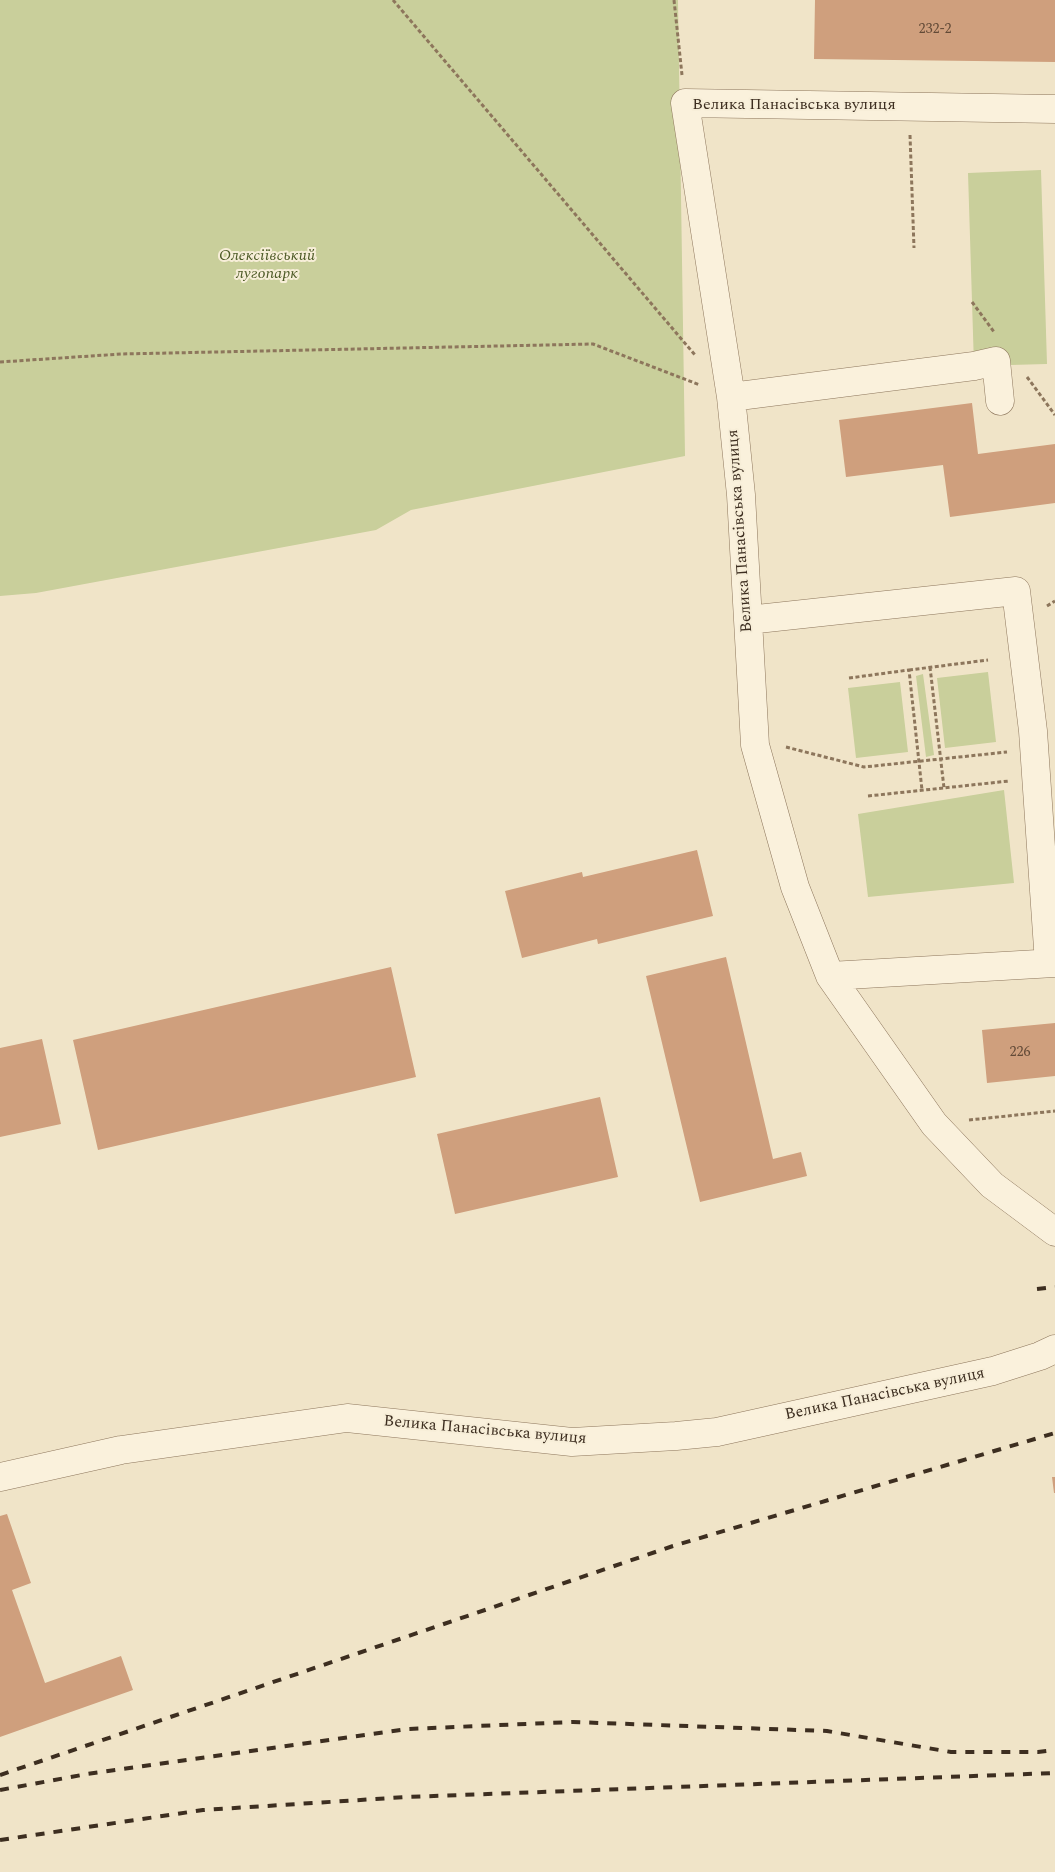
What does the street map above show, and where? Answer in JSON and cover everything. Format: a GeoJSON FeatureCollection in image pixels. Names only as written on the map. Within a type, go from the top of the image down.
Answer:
{"type":"FeatureCollection","features":[{"type":"Feature","properties":{"kind":"street","name":"Велика Панасівська вулиця"},"geometry":{"type":"LineString","coordinates":[[1055,109],[685,103],[730,397],[740,495],[755,740],[795,887],[830,976],[934,1124],[992,1185],[1055,1232]]}},
{"type":"Feature","properties":{"kind":"street"},"geometry":{"type":"LineString","coordinates":[[730,397],[974,366],[996,361],[1000,401]]}},
{"type":"Feature","properties":{"kind":"street"},"geometry":{"type":"LineString","coordinates":[[748,620],[1016,591],[1041,736],[1037,778],[1052,963],[830,976]]}},
{"type":"Feature","properties":{"kind":"street","name":"Велика Панасівська вулиця"},"geometry":{"type":"LineString","coordinates":[[0,1477],[121,1450],[347,1418],[572,1442],[717,1432],[993,1371],[1040,1356],[1055,1349]]}},
{"type":"Feature","properties":{"kind":"path"},"geometry":{"type":"LineString","coordinates":[[393,0],[699,360]]}},
{"type":"Feature","properties":{"kind":"path"},"geometry":{"type":"LineString","coordinates":[[674,0],[685,103]]}},
{"type":"Feature","properties":{"kind":"path"},"geometry":{"type":"LineString","coordinates":[[909,107],[914,248]]}},
{"type":"Feature","properties":{"kind":"path"},"geometry":{"type":"LineString","coordinates":[[0,362],[121,354],[593,344],[730,397]]}},
{"type":"Feature","properties":{"kind":"path"},"geometry":{"type":"LineString","coordinates":[[850,678],[988,660]]}},
{"type":"Feature","properties":{"kind":"path"},"geometry":{"type":"LineString","coordinates":[[930,668],[944,788]]}},
{"type":"Feature","properties":{"kind":"path"},"geometry":{"type":"LineString","coordinates":[[909,670],[922,790]]}},
{"type":"Feature","properties":{"kind":"path"},"geometry":{"type":"LineString","coordinates":[[755,740],[864,767],[940,759],[1041,736]]}},
{"type":"Feature","properties":{"kind":"path"},"geometry":{"type":"LineString","coordinates":[[868,796],[1037,778]]}},
{"type":"Feature","properties":{"kind":"path"},"geometry":{"type":"LineString","coordinates":[[934,1124],[1055,1111]]}},
{"type":"Feature","properties":{"kind":"green space","name":"Олексіївський лугопарк"},"geometry":{"type":"Polygon","coordinates":[[[0,0],[678,0],[685,456],[411,510],[376,530],[36,593],[0,596],[0,0]]]}},
{"type":"Feature","properties":{"kind":"green space"},"geometry":{"type":"Polygon","coordinates":[[[1041,170],[1047,364],[974,366],[968,173],[1041,170]]]}},
{"type":"Feature","properties":{"kind":"green space"},"geometry":{"type":"Polygon","coordinates":[[[988,672],[996,742],[945,748],[937,678],[988,672]]]}},
{"type":"Feature","properties":{"kind":"green space"},"geometry":{"type":"Polygon","coordinates":[[[923,674],[934,755],[926,757],[916,676],[923,674]]]}},
{"type":"Feature","properties":{"kind":"green space"},"geometry":{"type":"Polygon","coordinates":[[[900,682],[908,752],[856,758],[848,688],[900,682]]]}},
{"type":"Feature","properties":{"kind":"green space"},"geometry":{"type":"Polygon","coordinates":[[[1004,790],[1014,883],[868,897],[858,814],[1004,790]]]}},
{"type":"Feature","properties":{"kind":"building"},"geometry":{"type":"Polygon","coordinates":[[[815,0],[1055,0],[1055,62],[814,59],[815,0]]]}},
{"type":"Feature","properties":{"kind":"building"},"geometry":{"type":"Polygon","coordinates":[[[972,403],[978,454],[1055,444],[1055,503],[950,517],[943,465],[846,477],[839,420],[972,403]]]}},
{"type":"Feature","properties":{"kind":"building"},"geometry":{"type":"Polygon","coordinates":[[[697,850],[713,916],[598,944],[597,939],[522,958],[505,891],[582,872],[583,877],[697,850]]]}},
{"type":"Feature","properties":{"kind":"building"},"geometry":{"type":"Polygon","coordinates":[[[726,957],[773,1159],[801,1152],[807,1176],[700,1202],[646,976],[726,957]]]}},
{"type":"Feature","properties":{"kind":"building"},"geometry":{"type":"Polygon","coordinates":[[[391,967],[416,1077],[98,1150],[73,1040],[391,967]]]}},
{"type":"Feature","properties":{"kind":"building"},"geometry":{"type":"Polygon","coordinates":[[[1055,1023],[1055,1076],[987,1083],[982,1030],[1055,1023]]]}},
{"type":"Feature","properties":{"kind":"building"},"geometry":{"type":"Polygon","coordinates":[[[42,1039],[61,1124],[0,1137],[0,1048],[42,1039]]]}},
{"type":"Feature","properties":{"kind":"building"},"geometry":{"type":"Polygon","coordinates":[[[600,1097],[618,1177],[455,1214],[437,1134],[600,1097]]]}},
{"type":"Feature","properties":{"kind":"building"},"geometry":{"type":"Polygon","coordinates":[[[1052,1477],[1055,1477],[1055,1493],[1054,1493],[1052,1477]]]}},
{"type":"Feature","properties":{"kind":"building"},"geometry":{"type":"Polygon","coordinates":[[[7,1514],[31,1583],[12,1590],[45,1683],[121,1656],[133,1690],[0,1737],[0,1516],[7,1514]]]}},
{"type":"Feature","properties":{"kind":"railway"},"geometry":{"type":"LineString","coordinates":[[1037,1289],[1055,1287]]}},
{"type":"Feature","properties":{"kind":"railway"},"geometry":{"type":"LineString","coordinates":[[0,1775],[673,1546],[1055,1433]]}},
{"type":"Feature","properties":{"kind":"railway"},"geometry":{"type":"LineString","coordinates":[[0,1790],[87,1774],[407,1729],[573,1722],[827,1731],[951,1752],[1038,1752],[1055,1750]]}},
{"type":"Feature","properties":{"kind":"railway"},"geometry":{"type":"LineString","coordinates":[[0,1840],[203,1810],[407,1797],[1055,1773]]}}]}
